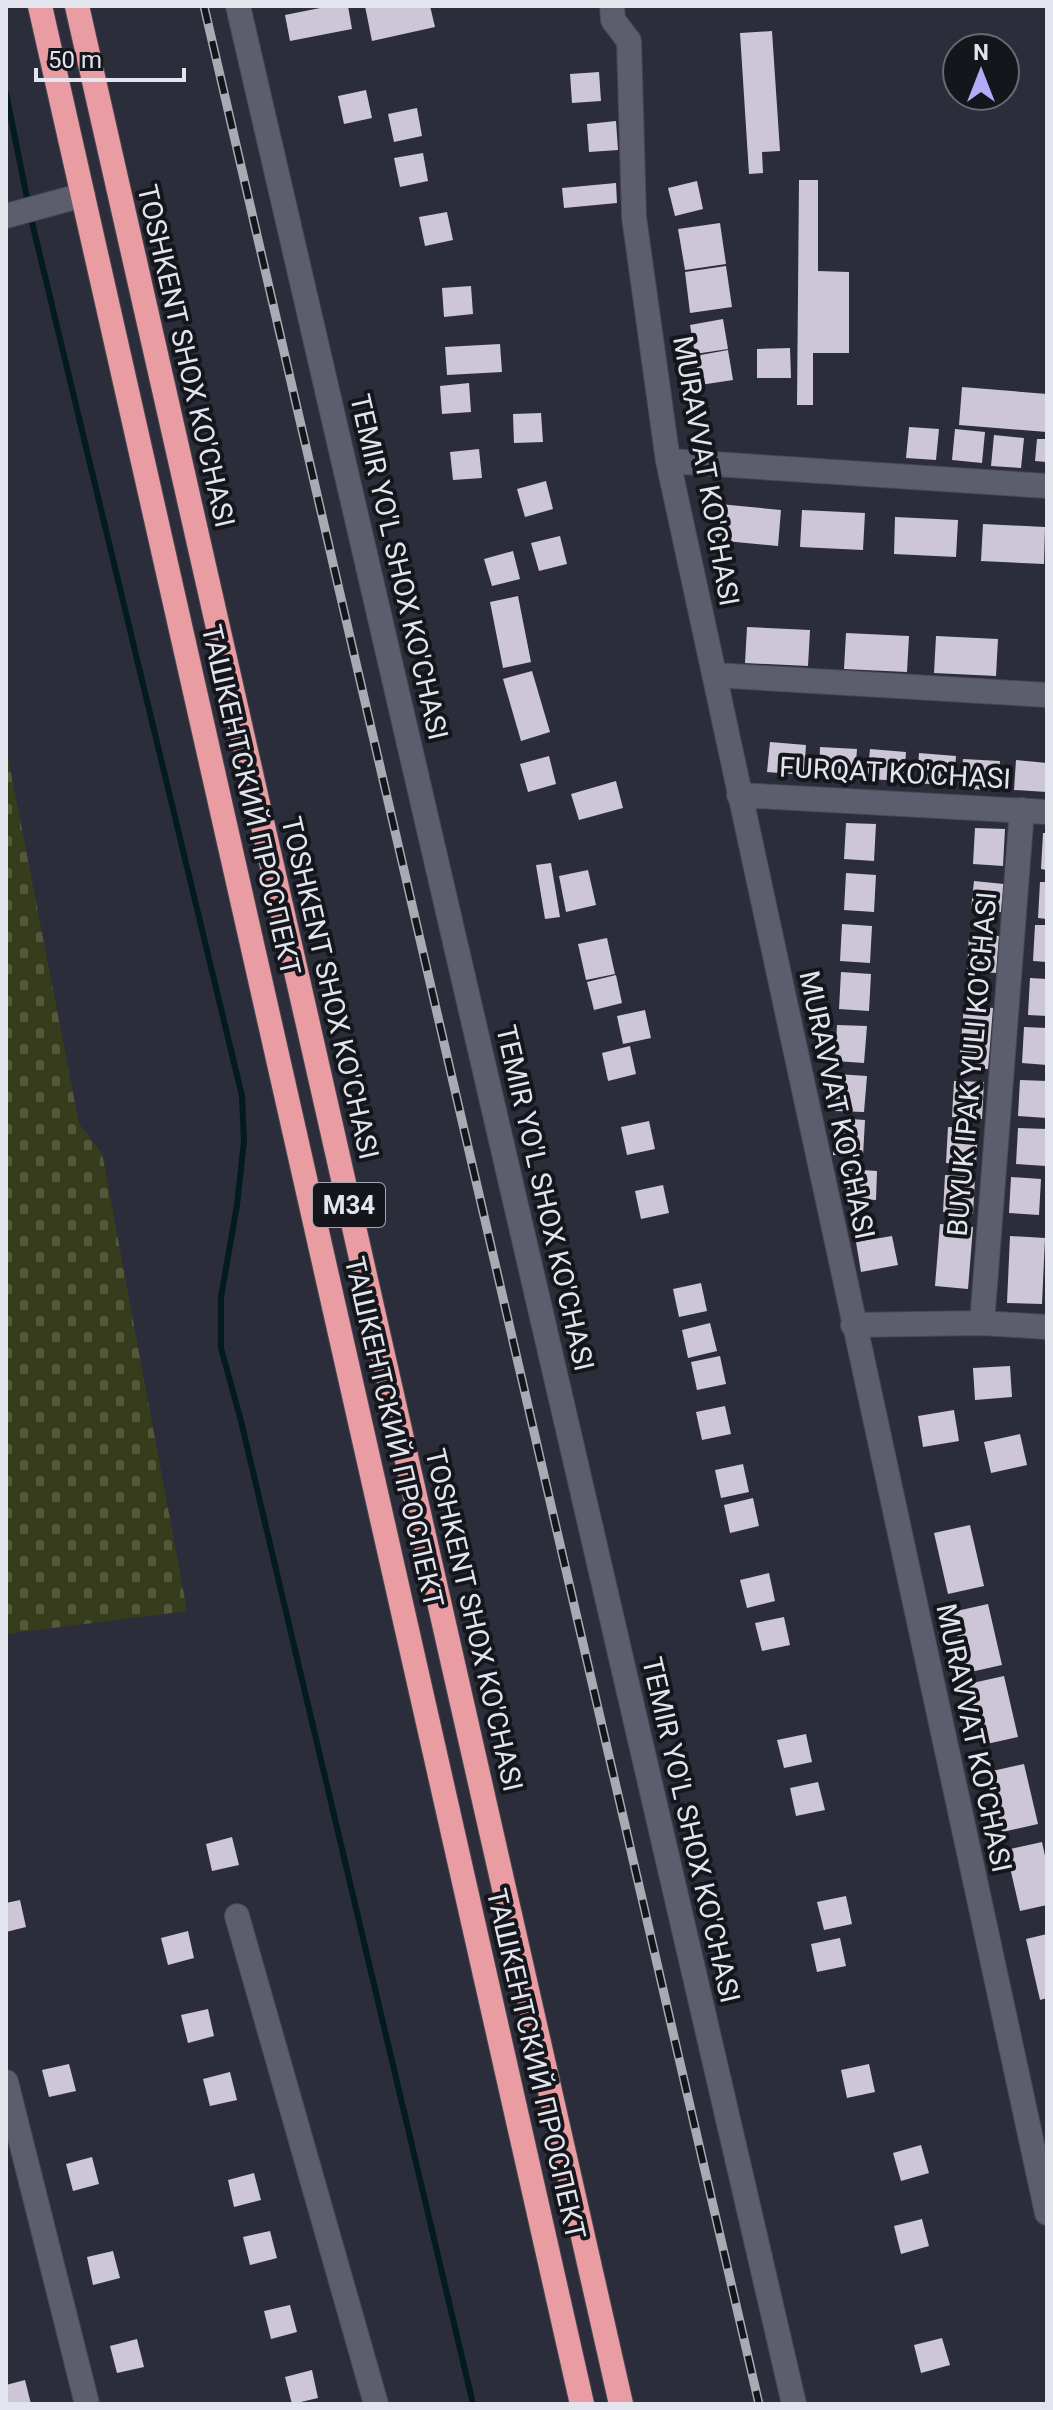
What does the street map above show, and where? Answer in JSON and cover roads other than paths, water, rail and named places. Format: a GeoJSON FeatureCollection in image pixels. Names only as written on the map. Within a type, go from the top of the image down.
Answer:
{"type":"FeatureCollection","features":[{"type":"Feature","properties":{"kind":"highway","name":"ТАШКЕНТСКИЙ ПРОСПЕКТ"},"geometry":{"type":"LineString","coordinates":[[40,6],[582,2404]]}},
{"type":"Feature","properties":{"kind":"highway","name":"TOSHKENT SHOX KO'CHASI"},"geometry":{"type":"LineString","coordinates":[[77,6],[621,2404]]}},
{"type":"Feature","properties":{"kind":"street","name":"TEMIR YO'L SHOX KO'CHASI"},"geometry":{"type":"LineString","coordinates":[[238,6],[794,2404]]}},
{"type":"Feature","properties":{"kind":"street","name":"MURAVVAT KO'CHASI"},"geometry":{"type":"LineString","coordinates":[[612,6],[613,20],[629,41],[634,217],[668,461],[1047,2213]]}},
{"type":"Feature","properties":{"kind":"street"},"geometry":{"type":"LineString","coordinates":[[7,216],[83,195]]}},
{"type":"Feature","properties":{"kind":"street"},"geometry":{"type":"LineString","coordinates":[[668,461],[1047,486]]}},
{"type":"Feature","properties":{"kind":"street"},"geometry":{"type":"LineString","coordinates":[[714,675],[1047,695]]}},
{"type":"Feature","properties":{"kind":"street","name":"FURQAT KO'CHASI"},"geometry":{"type":"LineString","coordinates":[[739,795],[1047,812]]}},
{"type":"Feature","properties":{"kind":"street","name":"BUYUK IPAK YULI KO'CHASI"},"geometry":{"type":"LineString","coordinates":[[982,1323],[1022,810]]}},
{"type":"Feature","properties":{"kind":"street"},"geometry":{"type":"LineString","coordinates":[[853,1325],[982,1323],[1047,1327]]}},
{"type":"Feature","properties":{"kind":"street"},"geometry":{"type":"LineString","coordinates":[[237,1916],[376,2404]]}},
{"type":"Feature","properties":{"kind":"street"},"geometry":{"type":"LineString","coordinates":[[6,2082],[87,2404]]}},
{"type":"Feature","properties":{"kind":"waterway"},"geometry":{"type":"LineString","coordinates":[[6,93],[28,203]]}},
{"type":"Feature","properties":{"kind":"waterway"},"geometry":{"type":"LineString","coordinates":[[30,214],[242,1096],[244,1141],[237,1205],[221,1297],[221,1348],[241,1421],[473,2404]]}},
{"type":"Feature","properties":{"kind":"railway"},"geometry":{"type":"LineString","coordinates":[[204,6],[759,2404]]}}]}
